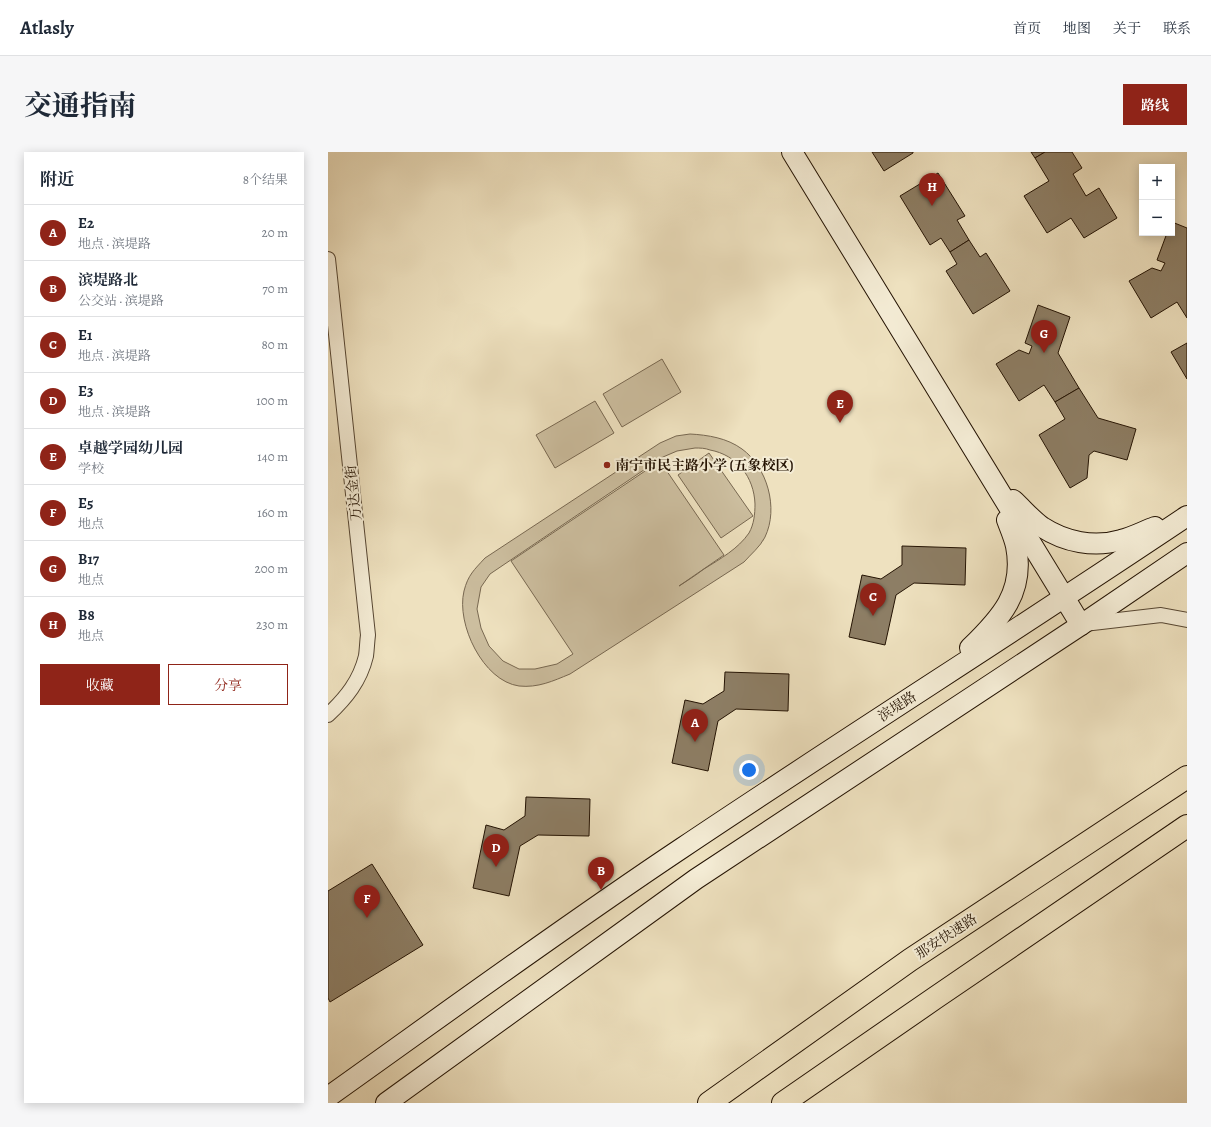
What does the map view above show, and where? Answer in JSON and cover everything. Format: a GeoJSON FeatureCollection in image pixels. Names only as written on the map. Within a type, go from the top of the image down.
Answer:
{"type":"FeatureCollection","features":[{"type":"Feature","properties":{"kind":"highway","name":"那安快速路"},"geometry":{"type":"LineString","coordinates":[[709,1103],[910,960],[1187,777]]}},
{"type":"Feature","properties":{"kind":"highway"},"geometry":{"type":"LineString","coordinates":[[783,1103],[1187,826]]}},
{"type":"Feature","properties":{"kind":"street"},"geometry":{"type":"LineString","coordinates":[[792,152],[1081,625]]}},
{"type":"Feature","properties":{"kind":"street","name":"万达金街"},"geometry":{"type":"LineString","coordinates":[[328,259],[368,635],[366,656],[358,679],[343,701],[328,715]]}},
{"type":"Feature","properties":{"kind":"street"},"geometry":{"type":"LineString","coordinates":[[994,482],[1041,526],[1058,536],[1079,543],[1100,543],[1121,540],[1187,515]]}},
{"type":"Feature","properties":{"kind":"street"},"geometry":{"type":"LineString","coordinates":[[957,706],[939,679],[990,629],[1006,608],[1015,588],[1018,570],[1016,545],[994,482]]}},
{"type":"Feature","properties":{"kind":"street","name":"滨堤路"},"geometry":{"type":"LineString","coordinates":[[328,1096],[607,899],[688,844],[1064,598],[1187,515]]}},
{"type":"Feature","properties":{"kind":"street"},"geometry":{"type":"LineString","coordinates":[[386,1103],[696,879],[1081,625],[1187,552]]}},
{"type":"Feature","properties":{"kind":"street"},"geometry":{"type":"LineString","coordinates":[[1081,625],[1161,615],[1187,620]]}},
{"type":"Feature","properties":{"kind":"shaded area"},"geometry":{"type":"Polygon","coordinates":[[[662,359],[681,392],[622,427],[603,394],[662,359]]]}},
{"type":"Feature","properties":{"kind":"shaded area"},"geometry":{"type":"Polygon","coordinates":[[[595,401],[614,433],[555,468],[536,435],[595,401]]]}},
{"type":"Feature","properties":{"kind":"shaded area"},"geometry":{"type":"Polygon","coordinates":[[[690,434],[717,438],[736,445],[751,457],[764,477],[770,501],[771,514],[769,526],[761,544],[744,562],[570,674],[533,686],[519,686],[506,682],[494,674],[475,649],[468,634],[464,619],[464,591],[467,581],[472,573],[485,558],[660,443],[676,436],[690,434]],[[697,448],[677,451],[663,457],[490,574],[481,587],[477,609],[481,628],[489,646],[503,661],[519,669],[535,669],[557,664],[573,654],[511,561],[660,461],[724,555],[679,586],[728,553],[745,539],[752,526],[755,508],[754,494],[747,476],[736,462],[728,457],[708,449],[697,448]]]}},
{"type":"Feature","properties":{"kind":"shaded area"},"geometry":{"type":"Polygon","coordinates":[[[709,453],[753,516],[721,538],[678,475],[709,453]]]}},
{"type":"Feature","properties":{"kind":"building"},"geometry":{"type":"Polygon","coordinates":[[[872,152],[913,152],[913,153],[884,171],[872,152]]]}},
{"type":"Feature","properties":{"kind":"building"},"geometry":{"type":"Polygon","coordinates":[[[1031,152],[1045,152],[1035,158],[1031,152]]]}},
{"type":"Feature","properties":{"kind":"building"},"geometry":{"type":"Polygon","coordinates":[[[1045,152],[1072,152],[1082,168],[1073,174],[1086,196],[1099,188],[1117,218],[1084,238],[1071,218],[1047,233],[1024,196],[1049,181],[1035,158],[1045,152]]]}},
{"type":"Feature","properties":{"kind":"building"},"geometry":{"type":"Polygon","coordinates":[[[938,173],[965,216],[957,220],[969,240],[950,252],[941,238],[930,245],[900,196],[938,173]]]}},
{"type":"Feature","properties":{"kind":"building"},"geometry":{"type":"Polygon","coordinates":[[[1175,223],[1187,228],[1187,318],[1177,302],[1151,318],[1129,281],[1152,268],[1161,271],[1165,263],[1157,260],[1166,236],[1175,236],[1175,223]]]}},
{"type":"Feature","properties":{"kind":"building"},"geometry":{"type":"Polygon","coordinates":[[[969,240],[980,257],[986,253],[1010,291],[973,314],[946,271],[957,264],[950,252],[969,240]]]}},
{"type":"Feature","properties":{"kind":"building"},"geometry":{"type":"Polygon","coordinates":[[[1038,305],[1070,317],[1058,353],[1079,388],[1055,402],[1044,385],[1019,401],[996,364],[1019,350],[1029,354],[1032,346],[1025,343],[1038,305]]]}},
{"type":"Feature","properties":{"kind":"building"},"geometry":{"type":"Polygon","coordinates":[[[1187,343],[1187,379],[1171,352],[1187,343]]]}},
{"type":"Feature","properties":{"kind":"building"},"geometry":{"type":"Polygon","coordinates":[[[1079,388],[1098,418],[1136,429],[1127,460],[1094,451],[1089,455],[1087,478],[1070,488],[1039,435],[1065,419],[1055,402],[1079,388]]]}},
{"type":"Feature","properties":{"kind":"building"},"geometry":{"type":"Polygon","coordinates":[[[902,546],[966,548],[965,585],[914,583],[896,595],[885,645],[849,637],[862,575],[881,579],[902,565],[902,546]]]}},
{"type":"Feature","properties":{"kind":"building"},"geometry":{"type":"Polygon","coordinates":[[[725,672],[789,674],[788,711],[736,709],[718,721],[708,771],[672,763],[685,700],[703,704],[724,691],[725,672]]]}},
{"type":"Feature","properties":{"kind":"building"},"geometry":{"type":"Polygon","coordinates":[[[526,797],[590,799],[589,836],[538,835],[520,846],[509,896],[473,888],[486,825],[504,830],[525,816],[526,797]]]}},
{"type":"Feature","properties":{"kind":"building"},"geometry":{"type":"Polygon","coordinates":[[[372,864],[423,945],[330,1002],[328,998],[328,891],[372,864]]]}},
{"type":"Feature","properties":{"kind":"place","name":"B8"},"geometry":{"type":"Point","coordinates":[932,206]}},
{"type":"Feature","properties":{"kind":"place","name":"B17"},"geometry":{"type":"Point","coordinates":[1044,353]}},
{"type":"Feature","properties":{"kind":"place","name":"卓越学园幼儿园"},"geometry":{"type":"Point","coordinates":[840,423]}},
{"type":"Feature","properties":{"kind":"place","name":"南宁市民主路小学 (五象校区)"},"geometry":{"type":"Point","coordinates":[607,465]}},
{"type":"Feature","properties":{"kind":"place","name":"E1"},"geometry":{"type":"Point","coordinates":[873,616]}},
{"type":"Feature","properties":{"kind":"place","name":"E2"},"geometry":{"type":"Point","coordinates":[695,742]}},
{"type":"Feature","properties":{"kind":"place","name":"E3"},"geometry":{"type":"Point","coordinates":[496,867]}},
{"type":"Feature","properties":{"kind":"place","name":"滨堤路北"},"geometry":{"type":"Point","coordinates":[601,890]}},
{"type":"Feature","properties":{"kind":"place","name":"E5"},"geometry":{"type":"Point","coordinates":[367,918]}}]}
